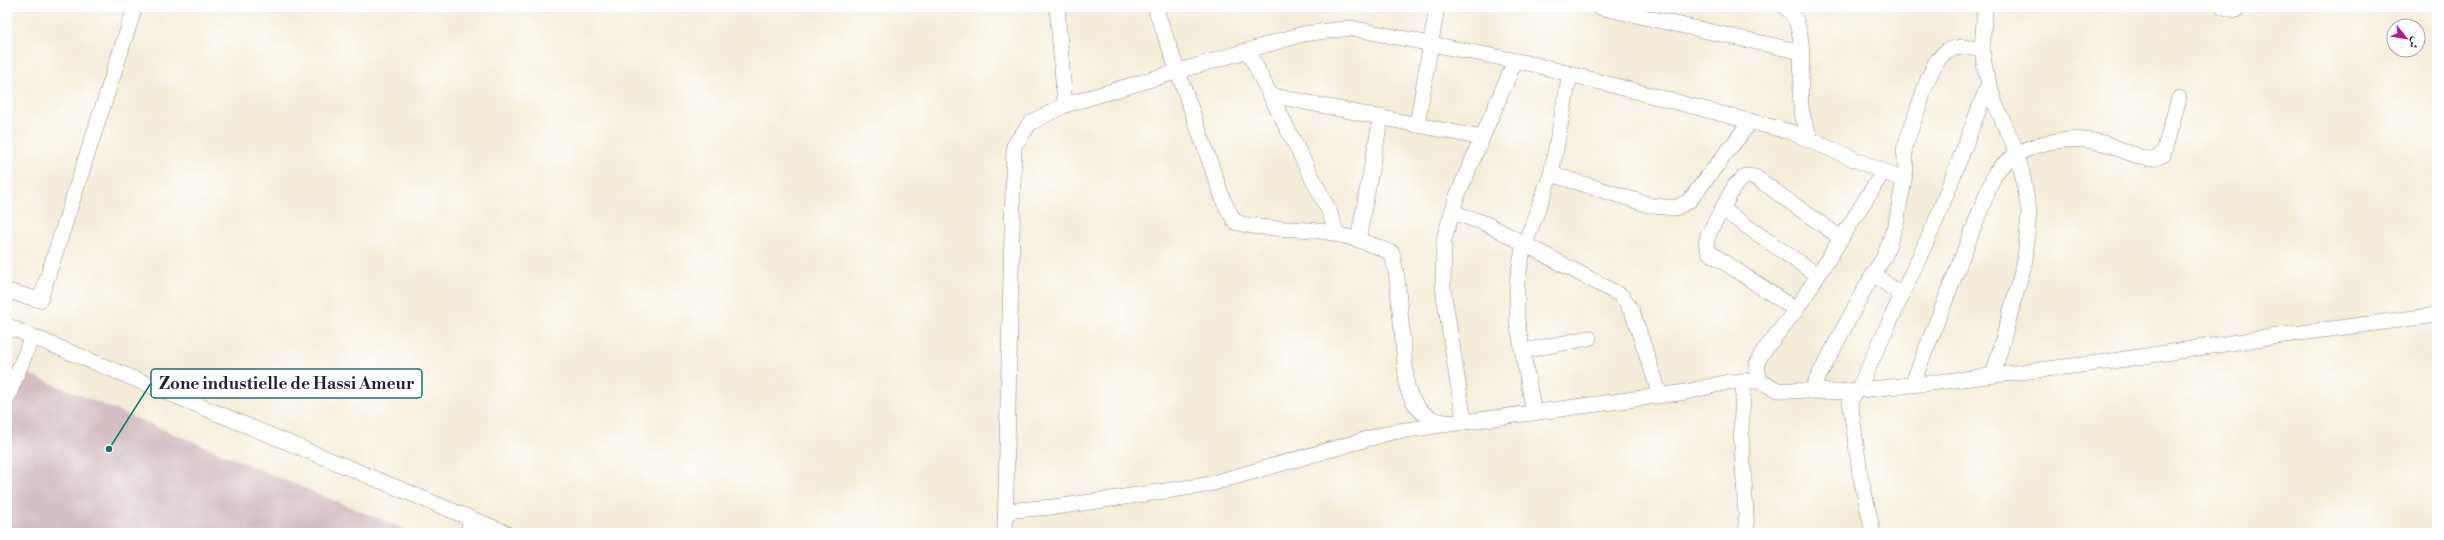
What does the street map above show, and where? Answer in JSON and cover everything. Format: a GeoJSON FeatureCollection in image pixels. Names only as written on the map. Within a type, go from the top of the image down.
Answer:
{"type":"FeatureCollection","features":[{"type":"Feature","properties":{"kind":"street"},"geometry":{"type":"LineString","coordinates":[[7,291],[40,300],[135,7]]}},
{"type":"Feature","properties":{"kind":"street"},"geometry":{"type":"LineString","coordinates":[[1057,7],[1065,105]]}},
{"type":"Feature","properties":{"kind":"street"},"geometry":{"type":"LineString","coordinates":[[1155,7],[1224,202],[1235,222],[1260,228],[1326,232],[1371,243],[1392,253],[1397,285],[1407,387],[1411,400],[1423,414],[1436,421],[1464,422]]}},
{"type":"Feature","properties":{"kind":"street"},"geometry":{"type":"LineString","coordinates":[[1417,125],[1437,7]]}},
{"type":"Feature","properties":{"kind":"street"},"geometry":{"type":"LineString","coordinates":[[1600,7],[1802,52]]}},
{"type":"Feature","properties":{"kind":"street"},"geometry":{"type":"LineString","coordinates":[[1785,7],[1790,10],[1802,41],[1801,108],[1811,139]]}},
{"type":"Feature","properties":{"kind":"street"},"geometry":{"type":"LineString","coordinates":[[1985,7],[1982,50],[1989,83],[1995,104],[2016,153],[2029,211],[2025,261],[1993,376]]}},
{"type":"Feature","properties":{"kind":"street"},"geometry":{"type":"LineString","coordinates":[[1005,533],[1014,146],[1030,123],[1065,105],[1303,34],[1351,28],[1515,61],[1751,121],[1811,139],[1903,180]]}},
{"type":"Feature","properties":{"kind":"street"},"geometry":{"type":"LineString","coordinates":[[1811,391],[1874,274],[1886,256],[1896,223],[1906,169],[1904,149],[1928,79],[1936,62],[1947,50],[1961,47],[1982,50]]}},
{"type":"Feature","properties":{"kind":"street"},"geometry":{"type":"LineString","coordinates":[[1248,51],[1328,209],[1338,235]]}},
{"type":"Feature","properties":{"kind":"street"},"geometry":{"type":"LineString","coordinates":[[1464,422],[1443,288],[1444,239],[1452,212],[1515,61]]}},
{"type":"Feature","properties":{"kind":"street"},"geometry":{"type":"LineString","coordinates":[[1534,413],[1517,321],[1517,282],[1525,244],[1551,174],[1570,74]]}},
{"type":"Feature","properties":{"kind":"street"},"geometry":{"type":"LineString","coordinates":[[1873,533],[1860,474],[1849,407],[1850,400],[1858,390],[1935,223],[1989,83]]}},
{"type":"Feature","properties":{"kind":"street"},"geometry":{"type":"LineString","coordinates":[[1270,95],[1482,138]]}},
{"type":"Feature","properties":{"kind":"street"},"geometry":{"type":"LineString","coordinates":[[1912,385],[1995,173],[2016,153],[2039,144],[2072,139],[2106,144],[2151,159],[2163,156],[2179,98]]}},
{"type":"Feature","properties":{"kind":"street"},"geometry":{"type":"LineString","coordinates":[[1358,240],[1381,117]]}},
{"type":"Feature","properties":{"kind":"street"},"geometry":{"type":"LineString","coordinates":[[1551,174],[1653,206],[1675,208],[1688,201],[1751,121]]}},
{"type":"Feature","properties":{"kind":"street"},"geometry":{"type":"LineString","coordinates":[[1759,381],[1757,364],[1796,310],[1883,172]]}},
{"type":"Feature","properties":{"kind":"street"},"geometry":{"type":"LineString","coordinates":[[1796,310],[1709,252],[1706,243],[1708,235],[1735,185],[1746,176],[1755,177],[1840,238]]}},
{"type":"Feature","properties":{"kind":"street"},"geometry":{"type":"LineString","coordinates":[[1722,209],[1817,275]]}},
{"type":"Feature","properties":{"kind":"street"},"geometry":{"type":"LineString","coordinates":[[1452,212],[1487,224],[1622,296],[1632,311],[1660,395]]}},
{"type":"Feature","properties":{"kind":"street"},"geometry":{"type":"LineString","coordinates":[[1874,274],[1902,296]]}},
{"type":"Feature","properties":{"kind":"street"},"geometry":{"type":"LineString","coordinates":[[1006,511],[1063,506],[1206,485],[1392,432],[1660,395],[1744,380],[1759,381],[1778,390],[1811,391],[1858,390],[1912,385],[1993,376],[2437,315]]}},
{"type":"Feature","properties":{"kind":"street"},"geometry":{"type":"LineString","coordinates":[[7,326],[506,533]]}},
{"type":"Feature","properties":{"kind":"street"},"geometry":{"type":"LineString","coordinates":[[7,399],[32,337]]}},
{"type":"Feature","properties":{"kind":"street"},"geometry":{"type":"LineString","coordinates":[[1523,351],[1589,338]]}},
{"type":"Feature","properties":{"kind":"street"},"geometry":{"type":"LineString","coordinates":[[1744,380],[1741,429],[1747,533]]}},
{"type":"Feature","properties":{"kind":"street"},"geometry":{"type":"LineString","coordinates":[[467,533],[472,519]]}},
{"type":"Feature","properties":{"kind":"shaded area"},"geometry":{"type":"Polygon","coordinates":[[[7,365],[413,533],[7,533],[7,365]]]}},
{"type":"Feature","properties":{"kind":"place","name":"Zone industielle de Hassi Ameur"},"geometry":{"type":"Point","coordinates":[109,449]}}]}
